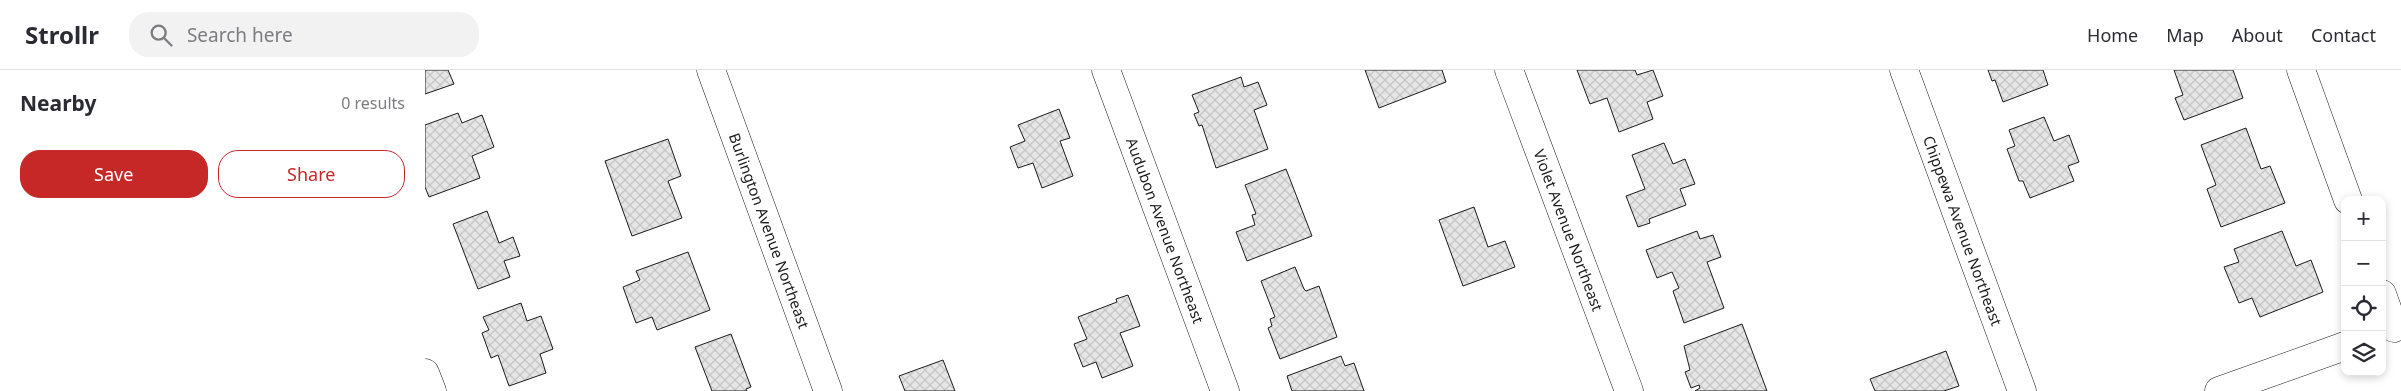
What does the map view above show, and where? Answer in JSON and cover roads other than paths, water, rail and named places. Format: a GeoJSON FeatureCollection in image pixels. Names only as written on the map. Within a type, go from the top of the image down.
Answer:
{"type":"FeatureCollection","features":[{"type":"Feature","properties":{"kind":"street","name":"Burlington Avenue Northeast"},"geometry":{"type":"LineString","coordinates":[[711,70],[827,391]]}},
{"type":"Feature","properties":{"kind":"street","name":"Audubon Avenue Northeast"},"geometry":{"type":"LineString","coordinates":[[1106,70],[1225,391]]}},
{"type":"Feature","properties":{"kind":"street","name":"Violet Avenue Northeast"},"geometry":{"type":"LineString","coordinates":[[1509,70],[1629,391]]}},
{"type":"Feature","properties":{"kind":"street","name":"Chippewa Avenue Northeast"},"geometry":{"type":"LineString","coordinates":[[1904,70],[2022,391]]}},
{"type":"Feature","properties":{"kind":"street"},"geometry":{"type":"LineString","coordinates":[[2301,70],[2347,196]]}},
{"type":"Feature","properties":{"kind":"street"},"geometry":{"type":"LineString","coordinates":[[2386,307],[2393,329]]}},
{"type":"Feature","properties":{"kind":"street"},"geometry":{"type":"LineString","coordinates":[[2219,391],[2341,347]]}},
{"type":"Feature","properties":{"kind":"street"},"geometry":{"type":"LineString","coordinates":[[425,373],[432,391]]}}]}
